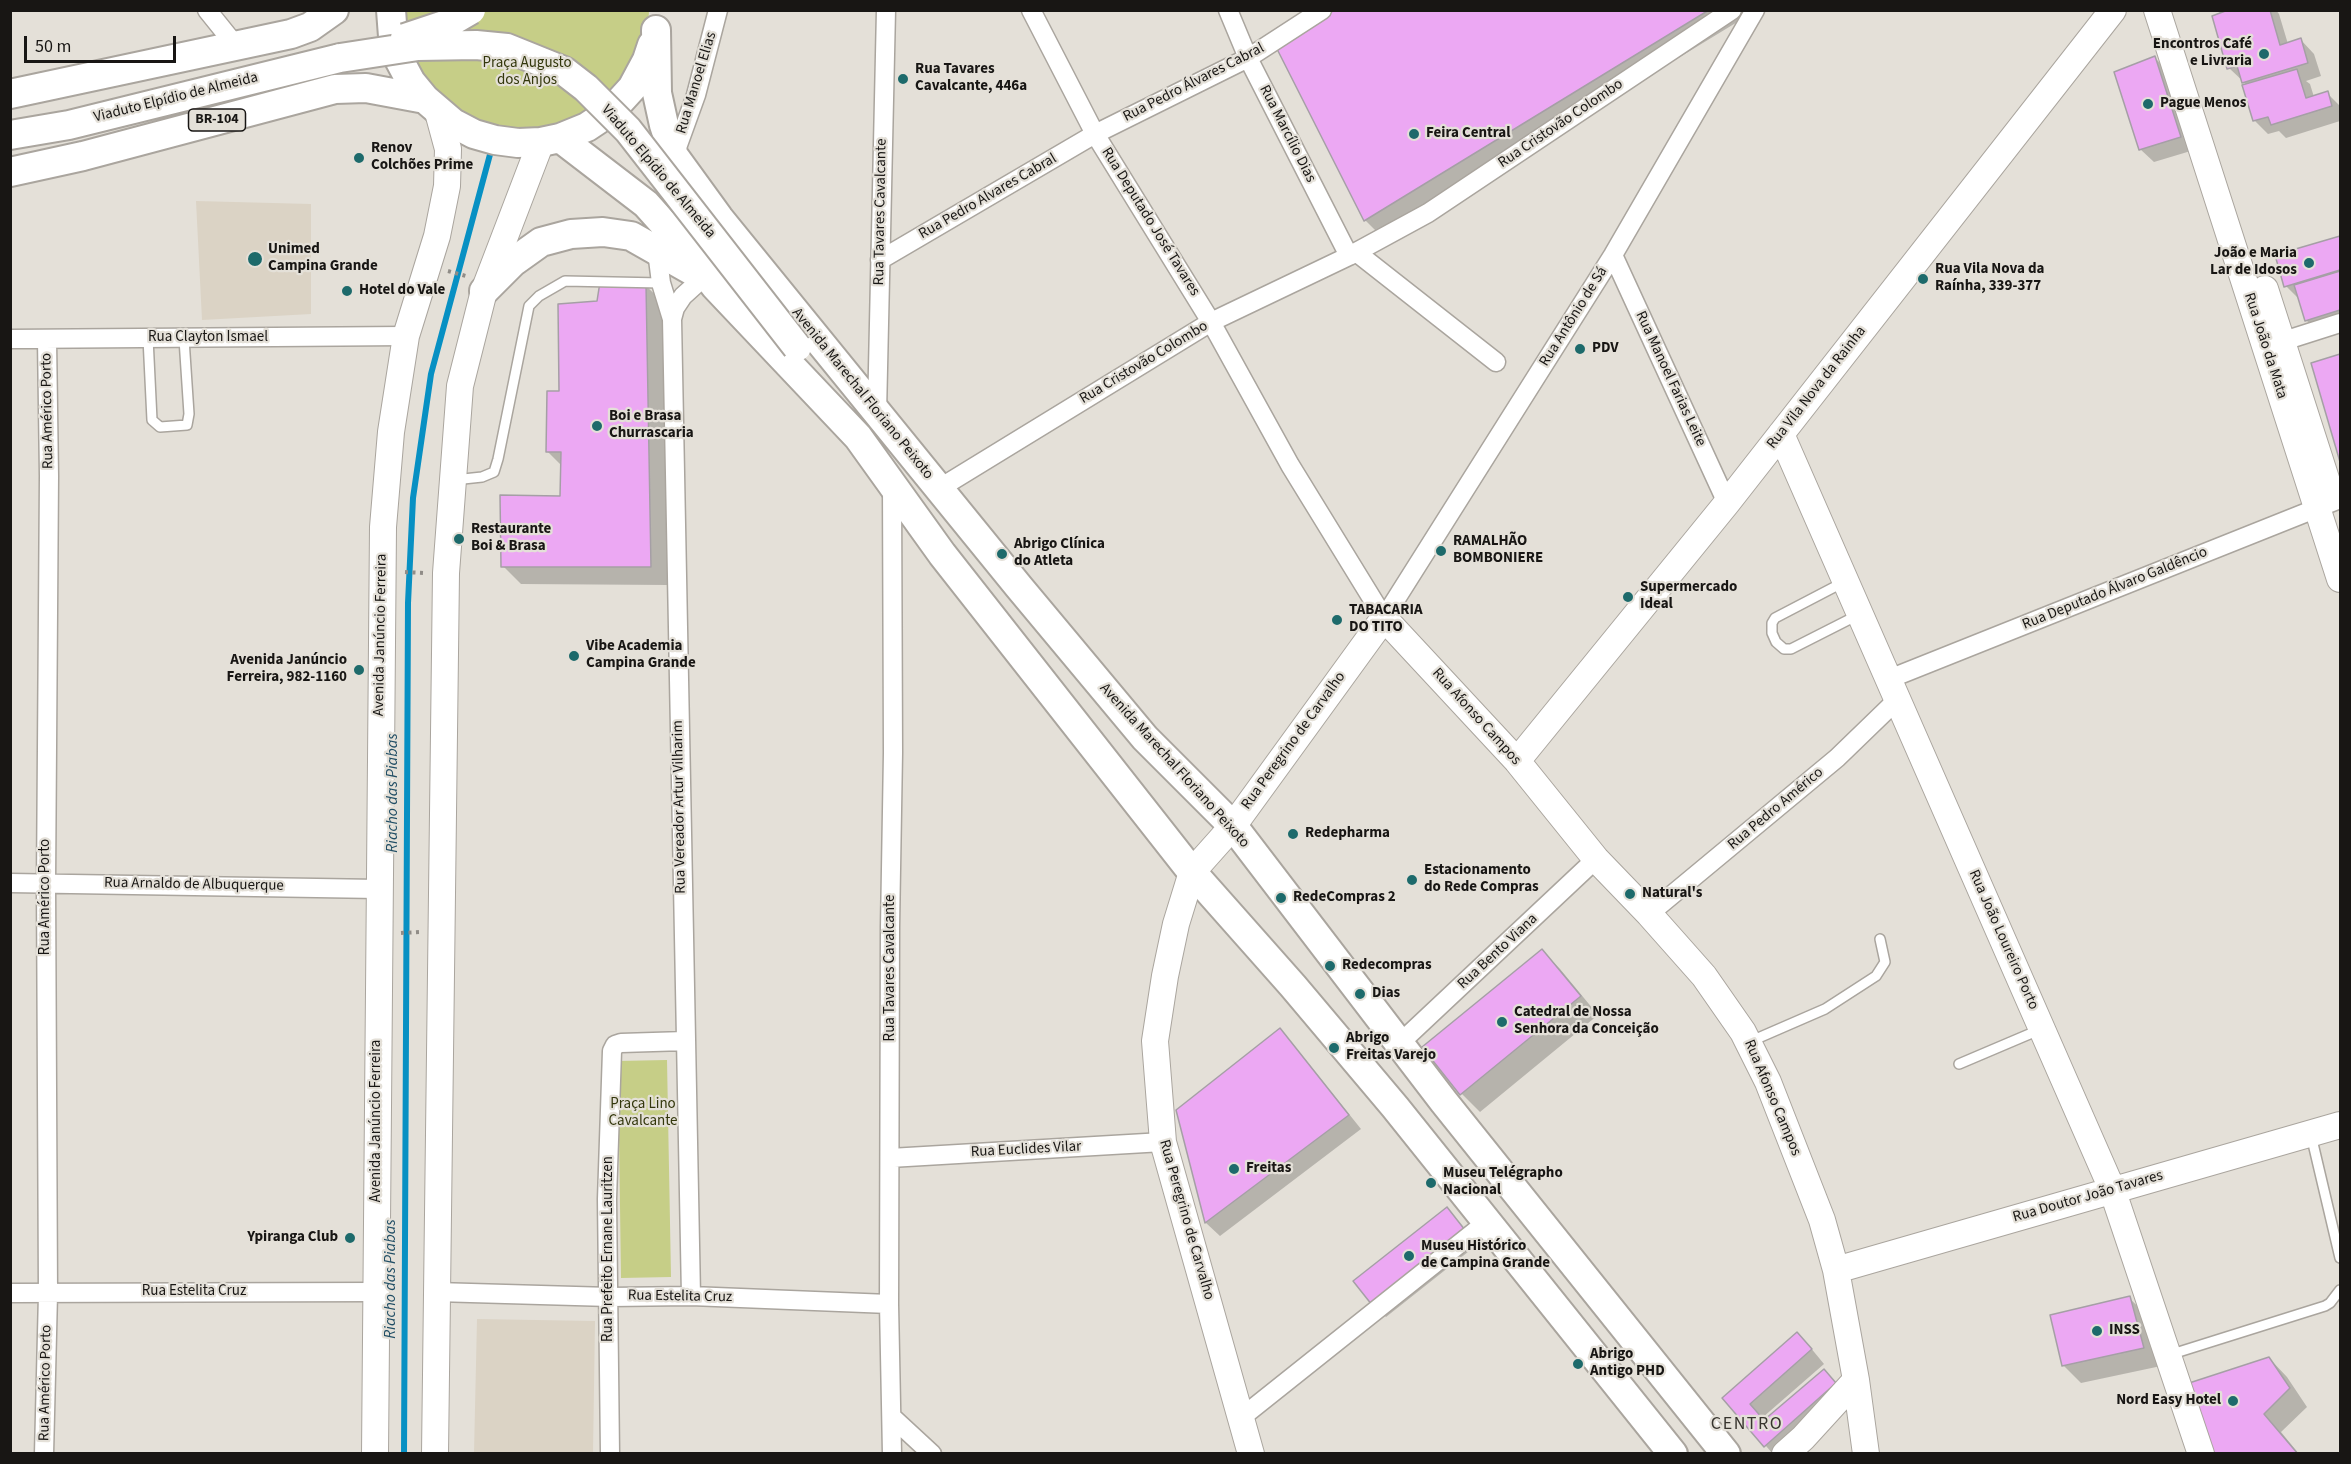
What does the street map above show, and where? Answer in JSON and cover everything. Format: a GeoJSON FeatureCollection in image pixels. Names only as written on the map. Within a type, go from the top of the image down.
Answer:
{"type":"FeatureCollection","features":[{"type":"Feature","properties":{"kind":"main road"},"geometry":{"type":"LineString","coordinates":[[10,94],[291,34],[310,27],[334,10]]}},
{"type":"Feature","properties":{"kind":"main road","name":"BR-104"},"geometry":{"type":"LineString","coordinates":[[391,10],[394,50],[411,81],[431,106]]}},
{"type":"Feature","properties":{"kind":"main road","name":"Viaduto Elpídio de Almeida"},"geometry":{"type":"LineString","coordinates":[[10,135],[69,125],[340,58],[447,24],[471,10]]}},
{"type":"Feature","properties":{"kind":"main road","name":"Rua Vila Nova da Rainha"},"geometry":{"type":"LineString","coordinates":[[1517,761],[1727,503],[2113,10]]}},
{"type":"Feature","properties":{"kind":"main road","name":"Rua João da Mata"},"geometry":{"type":"LineString","coordinates":[[2157,10],[2340,526]]}},
{"type":"Feature","properties":{"kind":"main road","name":"Rua João da Mata"},"geometry":{"type":"LineString","coordinates":[[2176,10],[2274,344]]}},
{"type":"Feature","properties":{"kind":"main road","name":"BR-104"},"geometry":{"type":"LineString","coordinates":[[10,172],[83,156],[335,89],[366,88],[431,106],[474,134],[495,140],[518,143],[550,140],[587,128],[603,117],[632,88],[647,60],[656,20]]}},
{"type":"Feature","properties":{"kind":"main road","name":"Avenida Marechal Floriano Peixoto"},"geometry":{"type":"LineString","coordinates":[[656,20],[657,93],[674,156],[719,218],[1145,738],[1233,826],[1399,1044],[1726,1454]]}},
{"type":"Feature","properties":{"kind":"main road","name":"Viaduto Elpídio de Almeida"},"geometry":{"type":"LineString","coordinates":[[340,58],[418,46],[476,45],[507,48],[564,71],[586,88],[628,130],[797,346],[858,437]]}},
{"type":"Feature","properties":{"kind":"main road","name":"Avenida Janúncio Ferreira"},"geometry":{"type":"LineString","coordinates":[[375,1454],[382,527],[391,432],[406,336],[437,236],[447,186],[447,149],[431,106]]}},
{"type":"Feature","properties":{"kind":"main road"},"geometry":{"type":"LineString","coordinates":[[435,1454],[446,573],[460,386],[477,284],[550,140]]}},
{"type":"Feature","properties":{"kind":"main road","name":"Avenida Marechal Floriano Peixoto"},"geometry":{"type":"LineString","coordinates":[[550,140],[646,204],[708,280],[858,437],[942,554],[1192,872],[1301,995],[1488,1221],[1672,1454]]}},
{"type":"Feature","properties":{"kind":"main road"},"geometry":{"type":"LineString","coordinates":[[477,284],[541,242],[571,234],[603,232],[631,237],[708,280]]}},
{"type":"Feature","properties":{"kind":"main road","name":"Rua João Loureiro Porto"},"geometry":{"type":"LineString","coordinates":[[1781,434],[2112,1189],[2201,1454]]}},
{"type":"Feature","properties":{"kind":"main road","name":"Rua João da Mata"},"geometry":{"type":"LineString","coordinates":[[2330,502],[2340,579]]}},
{"type":"Feature","properties":{"kind":"main road","name":"Rua Afonso Campos"},"geometry":{"type":"LineString","coordinates":[[1384,618],[1517,761],[1596,859],[1650,914],[1704,976],[1748,1043],[1768,1082],[1822,1220],[1836,1270],[1856,1380],[1866,1454]]}},
{"type":"Feature","properties":{"kind":"main road","name":"Rua Peregrino de Carvalho"},"geometry":{"type":"LineString","coordinates":[[1251,1454],[1163,1142],[1155,1041],[1176,924],[1192,872],[1233,826],[1384,618]]}},
{"type":"Feature","properties":{"kind":"main road","name":"Rua Doutor João Tavares"},"geometry":{"type":"LineString","coordinates":[[1836,1270],[2340,1125]]}},
{"type":"Feature","properties":{"kind":"main road"},"geometry":{"type":"LineString","coordinates":[[1785,1454],[1803,1438],[1856,1380]]}},
{"type":"Feature","properties":{"kind":"street"},"geometry":{"type":"LineString","coordinates":[[207,10],[236,46]]}},
{"type":"Feature","properties":{"kind":"street","name":"Rua Manoel Elias"},"geometry":{"type":"LineString","coordinates":[[674,156],[696,95],[718,10]]}},
{"type":"Feature","properties":{"kind":"street","name":"Rua Tavares Cavalcante"},"geometry":{"type":"LineString","coordinates":[[877,413],[886,10]]}},
{"type":"Feature","properties":{"kind":"street","name":"Rua Deputado José Tavares"},"geometry":{"type":"LineString","coordinates":[[1031,10],[1095,134],[1211,322],[1290,465],[1384,618]]}},
{"type":"Feature","properties":{"kind":"street","name":"Rua Marcílio Dias"},"geometry":{"type":"LineString","coordinates":[[1228,10],[1248,58],[1352,254]]}},
{"type":"Feature","properties":{"kind":"street","name":"Rua Pedro Álvares Cabral"},"geometry":{"type":"LineString","coordinates":[[1095,134],[1248,58],[1322,10]]}},
{"type":"Feature","properties":{"kind":"street","name":"Rua Cristovão Colombo"},"geometry":{"type":"LineString","coordinates":[[940,488],[1211,322],[1352,254],[1428,213],[1732,10]]}},
{"type":"Feature","properties":{"kind":"street","name":"Rua Antônio de Sá"},"geometry":{"type":"LineString","coordinates":[[1384,618],[1613,255],[1755,10]]}},
{"type":"Feature","properties":{"kind":"street","name":"Rua Pedro Alvares Cabral"},"geometry":{"type":"LineString","coordinates":[[880,260],[1095,134]]}},
{"type":"Feature","properties":{"kind":"street","name":"Rua Vereador Artur Vilharim"},"geometry":{"type":"LineString","coordinates":[[657,251],[661,283],[672,319],[691,1296]]}},
{"type":"Feature","properties":{"kind":"street"},"geometry":{"type":"LineString","coordinates":[[1352,254],[1496,362]]}},
{"type":"Feature","properties":{"kind":"street","name":"Rua Manoel Farias Leite"},"geometry":{"type":"LineString","coordinates":[[1613,255],[1727,503]]}},
{"type":"Feature","properties":{"kind":"street","name":"Rua Vereador Artur Vilharim"},"geometry":{"type":"LineString","coordinates":[[672,319],[675,308],[683,296],[708,280]]}},
{"type":"Feature","properties":{"kind":"street"},"geometry":{"type":"LineString","coordinates":[[2274,344],[2340,323]]}},
{"type":"Feature","properties":{"kind":"street","name":"Rua Clayton Ismael"},"geometry":{"type":"LineString","coordinates":[[10,339],[406,336]]}},
{"type":"Feature","properties":{"kind":"street","name":"Rua Américo Porto"},"geometry":{"type":"LineString","coordinates":[[44,1454],[48,1294],[46,883],[49,521],[47,340]]}},
{"type":"Feature","properties":{"kind":"street","name":"Rua Tavares Cavalcante"},"geometry":{"type":"LineString","coordinates":[[892,483],[893,718],[889,1304],[892,1454]]}},
{"type":"Feature","properties":{"kind":"street","name":"Rua Deputado Álvaro Galdêncio"},"geometry":{"type":"LineString","coordinates":[[1894,689],[2330,502]]}},
{"type":"Feature","properties":{"kind":"street","name":"Rua Pedro Américo"},"geometry":{"type":"LineString","coordinates":[[1650,914],[1837,758],[1894,689]]}},
{"type":"Feature","properties":{"kind":"street","name":"Rua Bento Viana"},"geometry":{"type":"LineString","coordinates":[[1399,1044],[1596,859]]}},
{"type":"Feature","properties":{"kind":"street","name":"Rua Arnaldo de Albuquerque"},"geometry":{"type":"LineString","coordinates":[[10,882],[378,889]]}},
{"type":"Feature","properties":{"kind":"street","name":"Rua Prefeito Ernane Lauritzen"},"geometry":{"type":"LineString","coordinates":[[610,1454],[610,1297],[607,1199],[612,1051],[615,1045],[621,1043],[685,1041]]}},
{"type":"Feature","properties":{"kind":"street","name":"Rua Euclides Vilar"},"geometry":{"type":"LineString","coordinates":[[890,1158],[1163,1142]]}},
{"type":"Feature","properties":{"kind":"street"},"geometry":{"type":"LineString","coordinates":[[1242,1417],[1488,1221]]}},
{"type":"Feature","properties":{"kind":"street","name":"Rua Estelita Cruz"},"geometry":{"type":"LineString","coordinates":[[10,1293],[377,1292]]}},
{"type":"Feature","properties":{"kind":"street","name":"Rua Estelita Cruz"},"geometry":{"type":"LineString","coordinates":[[436,1292],[610,1297],[691,1296],[889,1304]]}},
{"type":"Feature","properties":{"kind":"street"},"geometry":{"type":"LineString","coordinates":[[892,1417],[932,1454]]}},
{"type":"Feature","properties":{"kind":"lane"},"geometry":{"type":"LineString","coordinates":[[453,480],[482,477],[494,472],[529,306],[539,296],[565,281],[661,283]]}},
{"type":"Feature","properties":{"kind":"lane"},"geometry":{"type":"LineString","coordinates":[[147,338],[152,420],[160,427],[187,425],[189,414],[184,339]]}},
{"type":"Feature","properties":{"kind":"lane"},"geometry":{"type":"LineString","coordinates":[[1845,581],[1775,618],[1772,623],[1776,642],[1784,649],[1791,649],[1860,614]]}},
{"type":"Feature","properties":{"kind":"lane"},"geometry":{"type":"LineString","coordinates":[[1748,1043],[1825,1009],[1876,976],[1885,962],[1880,939]]}},
{"type":"Feature","properties":{"kind":"lane"},"geometry":{"type":"LineString","coordinates":[[1959,1064],[2042,1029]]}},
{"type":"Feature","properties":{"kind":"lane"},"geometry":{"type":"LineString","coordinates":[[2311,1133],[2340,1258]]}},
{"type":"Feature","properties":{"kind":"lane"},"geometry":{"type":"LineString","coordinates":[[2167,1355],[2316,1310],[2330,1303],[2340,1290]]}},
{"type":"Feature","properties":{"kind":"path"},"geometry":{"type":"LineString","coordinates":[[447,270],[477,284]]}},
{"type":"Feature","properties":{"kind":"path"},"geometry":{"type":"LineString","coordinates":[[398,572],[426,573]]}},
{"type":"Feature","properties":{"kind":"path"},"geometry":{"type":"LineString","coordinates":[[393,933],[420,932]]}},
{"type":"Feature","properties":{"kind":"shaded area","name":"Unimed Campina Grande"},"geometry":{"type":"Polygon","coordinates":[[[196,201],[311,204],[311,314],[202,320],[196,201]]]}},
{"type":"Feature","properties":{"kind":"shaded area"},"geometry":{"type":"Polygon","coordinates":[[[477,1319],[595,1321],[593,1453],[474,1453],[477,1319]]]}},
{"type":"Feature","properties":{"kind":"green space","name":"Praça Augusto dos Anjos"},"geometry":{"type":"Polygon","coordinates":[[[406,10],[649,11],[648,27],[629,80],[563,129],[511,133],[465,116],[446,102],[429,83],[417,62],[409,39],[406,10]]]}},
{"type":"Feature","properties":{"kind":"green space","name":"Praça Lino Cavalcante"},"geometry":{"type":"Polygon","coordinates":[[[667,1060],[671,1277],[621,1278],[618,1061],[667,1060]]]}},
{"type":"Feature","properties":{"kind":"building","name":"Feira Central"},"geometry":{"type":"Polygon","coordinates":[[[1334,10],[1709,10],[1364,221],[1276,47],[1334,10]]]}},
{"type":"Feature","properties":{"kind":"building","name":"Encontros Café e Livraria"},"geometry":{"type":"Polygon","coordinates":[[[2228,10],[2270,10],[2280,45],[2301,38],[2308,63],[2242,83],[2237,66],[2227,69],[2212,16],[2228,10]]]}},
{"type":"Feature","properties":{"kind":"building","name":"Pague Menos"},"geometry":{"type":"Polygon","coordinates":[[[2155,56],[2181,137],[2139,150],[2114,72],[2155,56]]]}},
{"type":"Feature","properties":{"kind":"building"},"geometry":{"type":"Polygon","coordinates":[[[2297,69],[2306,98],[2328,91],[2332,106],[2271,125],[2268,117],[2253,121],[2242,85],[2297,69]]]}},
{"type":"Feature","properties":{"kind":"building","name":"João e Maria Lar de Idosos"},"geometry":{"type":"Polygon","coordinates":[[[2340,236],[2340,270],[2284,287],[2275,255],[2340,236]]]}},
{"type":"Feature","properties":{"kind":"building"},"geometry":{"type":"Polygon","coordinates":[[[2340,271],[2340,310],[2305,321],[2294,285],[2340,271]]]}},
{"type":"Feature","properties":{"kind":"building","name":"Boi e Brasa Churrascaria"},"geometry":{"type":"Polygon","coordinates":[[[600,282],[646,284],[651,567],[501,567],[500,495],[560,496],[561,452],[546,452],[547,391],[559,391],[558,304],[597,301],[600,282]]]}},
{"type":"Feature","properties":{"kind":"building"},"geometry":{"type":"Polygon","coordinates":[[[2340,354],[2340,462],[2311,363],[2340,354]]]}},
{"type":"Feature","properties":{"kind":"building","name":"Catedral de Nossa Senhora da Conceição"},"geometry":{"type":"Polygon","coordinates":[[[1542,949],[1581,996],[1460,1095],[1422,1047],[1542,949]]]}},
{"type":"Feature","properties":{"kind":"building","name":"Freitas"},"geometry":{"type":"Polygon","coordinates":[[[1280,1028],[1349,1115],[1205,1223],[1176,1110],[1280,1028]]]}},
{"type":"Feature","properties":{"kind":"building","name":"Museu Histórico de Campina Grande"},"geometry":{"type":"Polygon","coordinates":[[[1447,1207],[1465,1230],[1372,1305],[1353,1281],[1447,1207]]]}},
{"type":"Feature","properties":{"kind":"building","name":"INSS"},"geometry":{"type":"Polygon","coordinates":[[[2130,1296],[2144,1348],[2062,1366],[2050,1315],[2130,1296]]]}},
{"type":"Feature","properties":{"kind":"building"},"geometry":{"type":"Polygon","coordinates":[[[1797,1332],[1812,1349],[1750,1404],[1764,1420],[1824,1369],[1836,1383],[1764,1447],[1722,1398],[1797,1332]]]}},
{"type":"Feature","properties":{"kind":"building","name":"Nord Easy Hotel"},"geometry":{"type":"Polygon","coordinates":[[[2269,1357],[2290,1388],[2264,1414],[2298,1454],[2211,1454],[2183,1385],[2269,1357]]]}},
{"type":"Feature","properties":{"kind":"waterway","name":"Riacho das Piabas"},"geometry":{"type":"LineString","coordinates":[[404,1454],[408,603],[413,498],[431,374],[492,147]]}},
{"type":"Feature","properties":{"kind":"place","name":"Encontros Café e Livraria"},"geometry":{"type":"Point","coordinates":[2264,54]}},
{"type":"Feature","properties":{"kind":"place","name":"Rua Tavares Cavalcante, 446a"},"geometry":{"type":"Point","coordinates":[903,79]}},
{"type":"Feature","properties":{"kind":"place","name":"Pague Menos"},"geometry":{"type":"Point","coordinates":[2148,104]}},
{"type":"Feature","properties":{"kind":"place","name":"Feira Central"},"geometry":{"type":"Point","coordinates":[1414,134]}},
{"type":"Feature","properties":{"kind":"place","name":"Renov Colchões Prime"},"geometry":{"type":"Point","coordinates":[359,158]}},
{"type":"Feature","properties":{"kind":"place","name":"Unimed Campina Grande"},"geometry":{"type":"Point","coordinates":[255,259]}},
{"type":"Feature","properties":{"kind":"place","name":"João e Maria Lar de Idosos"},"geometry":{"type":"Point","coordinates":[2309,263]}},
{"type":"Feature","properties":{"kind":"place","name":"Rua Vila Nova da Raínha, 339-377"},"geometry":{"type":"Point","coordinates":[1923,279]}},
{"type":"Feature","properties":{"kind":"place","name":"Hotel do Vale"},"geometry":{"type":"Point","coordinates":[347,291]}},
{"type":"Feature","properties":{"kind":"place","name":"PDV"},"geometry":{"type":"Point","coordinates":[1580,349]}},
{"type":"Feature","properties":{"kind":"place","name":"Boi e Brasa Churrascaria"},"geometry":{"type":"Point","coordinates":[597,426]}},
{"type":"Feature","properties":{"kind":"place","name":"Restaurante Boi & Brasa"},"geometry":{"type":"Point","coordinates":[459,539]}},
{"type":"Feature","properties":{"kind":"place","name":"RAMALHÃO BOMBONIERE"},"geometry":{"type":"Point","coordinates":[1441,551]}},
{"type":"Feature","properties":{"kind":"place","name":"Abrigo Clínica do Atleta"},"geometry":{"type":"Point","coordinates":[1002,554]}},
{"type":"Feature","properties":{"kind":"place","name":"Supermercado Ideal"},"geometry":{"type":"Point","coordinates":[1628,597]}},
{"type":"Feature","properties":{"kind":"place","name":"TABACARIA DO TITO"},"geometry":{"type":"Point","coordinates":[1337,620]}},
{"type":"Feature","properties":{"kind":"place","name":"Vibe Academia Campina Grande"},"geometry":{"type":"Point","coordinates":[574,656]}},
{"type":"Feature","properties":{"kind":"place","name":"Avenida Janúncio Ferreira, 982-1160"},"geometry":{"type":"Point","coordinates":[359,670]}},
{"type":"Feature","properties":{"kind":"place","name":"Redepharma"},"geometry":{"type":"Point","coordinates":[1293,834]}},
{"type":"Feature","properties":{"kind":"place","name":"Estacionamento do Rede Compras"},"geometry":{"type":"Point","coordinates":[1412,880]}},
{"type":"Feature","properties":{"kind":"place","name":"Natural's"},"geometry":{"type":"Point","coordinates":[1630,894]}},
{"type":"Feature","properties":{"kind":"place","name":"RedeCompras 2"},"geometry":{"type":"Point","coordinates":[1281,898]}},
{"type":"Feature","properties":{"kind":"place","name":"Redecompras"},"geometry":{"type":"Point","coordinates":[1330,966]}},
{"type":"Feature","properties":{"kind":"place","name":"Dias"},"geometry":{"type":"Point","coordinates":[1360,994]}},
{"type":"Feature","properties":{"kind":"place","name":"Catedral de Nossa Senhora da Conceição"},"geometry":{"type":"Point","coordinates":[1502,1022]}},
{"type":"Feature","properties":{"kind":"place","name":"Abrigo Freitas Varejo"},"geometry":{"type":"Point","coordinates":[1334,1048]}},
{"type":"Feature","properties":{"kind":"place","name":"Freitas"},"geometry":{"type":"Point","coordinates":[1234,1169]}},
{"type":"Feature","properties":{"kind":"place","name":"Museu Telégrapho Nacional"},"geometry":{"type":"Point","coordinates":[1431,1183]}},
{"type":"Feature","properties":{"kind":"place","name":"Ypiranga Club"},"geometry":{"type":"Point","coordinates":[350,1238]}},
{"type":"Feature","properties":{"kind":"place","name":"Museu Histórico de Campina Grande"},"geometry":{"type":"Point","coordinates":[1409,1256]}},
{"type":"Feature","properties":{"kind":"place","name":"INSS"},"geometry":{"type":"Point","coordinates":[2097,1331]}},
{"type":"Feature","properties":{"kind":"place","name":"Abrigo Antigo PHD"},"geometry":{"type":"Point","coordinates":[1578,1364]}},
{"type":"Feature","properties":{"kind":"place","name":"Nord Easy Hotel"},"geometry":{"type":"Point","coordinates":[2233,1401]}},
{"type":"Feature","properties":{"kind":"district","name":"CENTRO"},"geometry":{"type":"Point","coordinates":[1747,1425]}}]}
